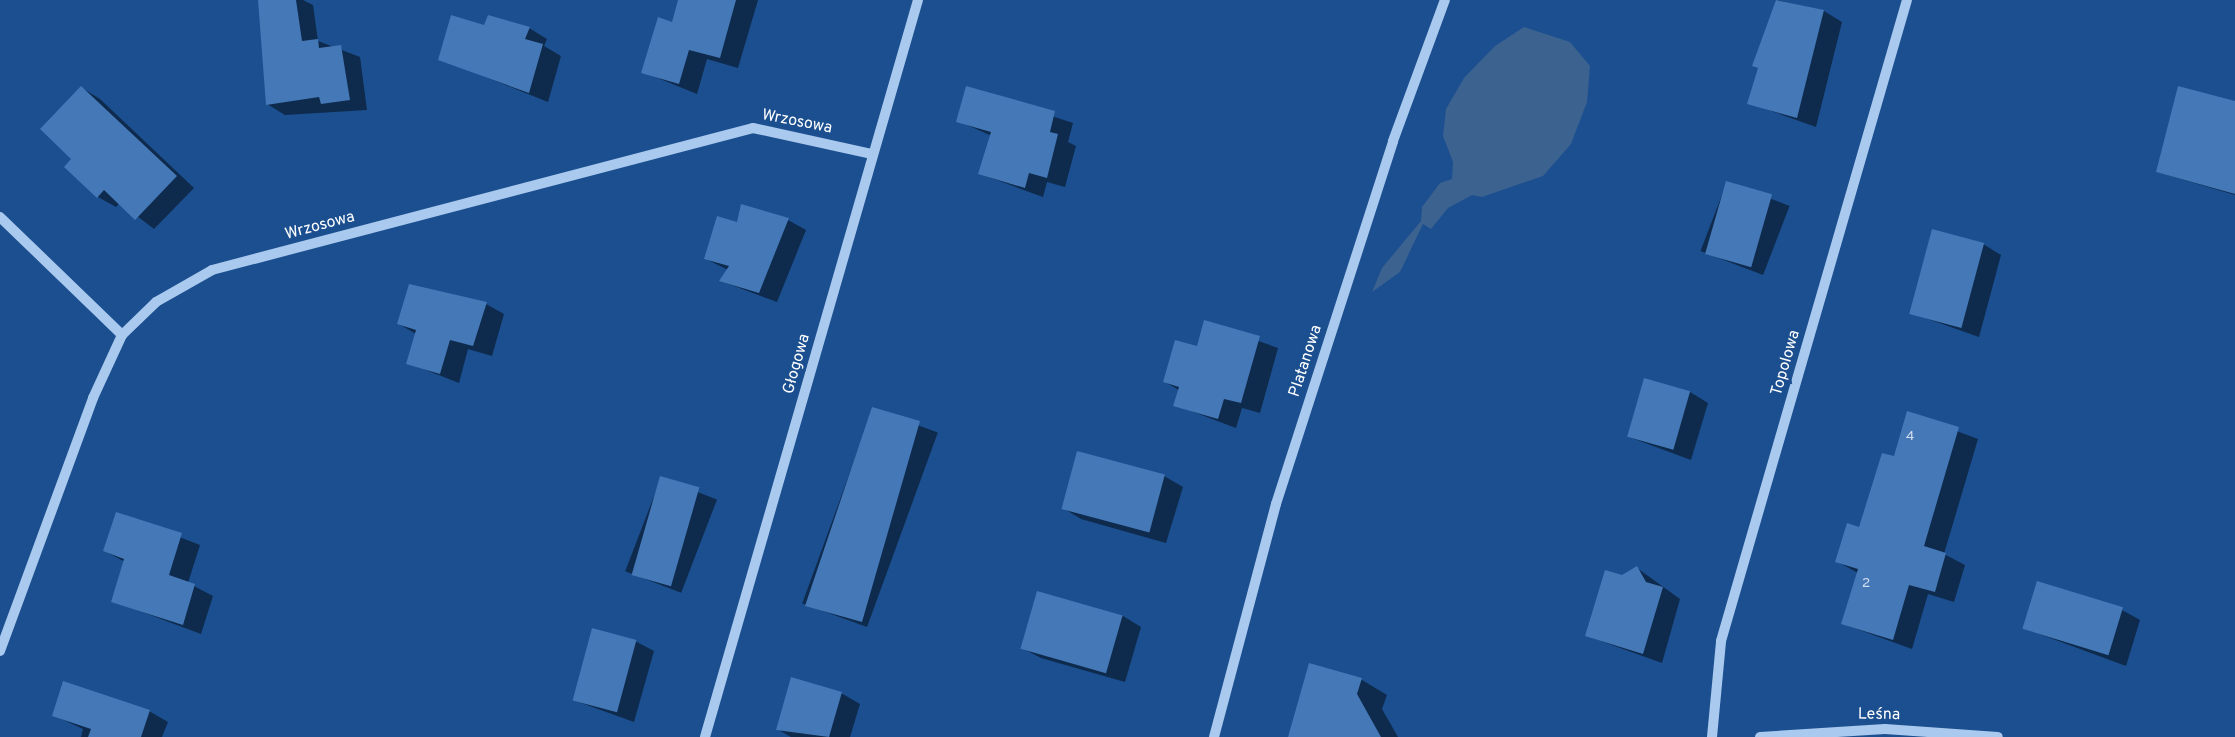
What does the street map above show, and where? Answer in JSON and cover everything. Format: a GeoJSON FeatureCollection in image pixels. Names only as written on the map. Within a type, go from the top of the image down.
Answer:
{"type":"FeatureCollection","features":[{"type":"Feature","properties":{"kind":"street","name":"Głogowa"},"geometry":{"type":"LineString","coordinates":[[705,737],[871,154],[918,0]]}},
{"type":"Feature","properties":{"kind":"street","name":"Platanowa"},"geometry":{"type":"LineString","coordinates":[[1214,737],[1276,504],[1393,141],[1445,0]]}},
{"type":"Feature","properties":{"kind":"street","name":"Topolowa"},"geometry":{"type":"LineString","coordinates":[[1712,737],[1721,641],[1907,0]]}},
{"type":"Feature","properties":{"kind":"street","name":"Wrzosowa"},"geometry":{"type":"LineString","coordinates":[[0,651],[93,398],[122,335],[156,302],[213,270],[753,128],[871,154]]}},
{"type":"Feature","properties":{"kind":"street"},"geometry":{"type":"LineString","coordinates":[[0,217],[122,335]]}},
{"type":"Feature","properties":{"kind":"street","name":"Leśna"},"geometry":{"type":"LineString","coordinates":[[1760,737],[1885,729],[1998,737]]}},
{"type":"Feature","properties":{"kind":"water"},"geometry":{"type":"Polygon","coordinates":[[[1524,27],[1570,42],[1590,66],[1587,102],[1571,144],[1543,176],[1482,197],[1472,195],[1448,208],[1431,229],[1423,224],[1400,272],[1372,292],[1382,268],[1421,221],[1422,207],[1440,183],[1452,179],[1453,162],[1443,136],[1446,109],[1464,78],[1495,46],[1524,27]]]}},
{"type":"Feature","properties":{"kind":"building"},"geometry":{"type":"Polygon","coordinates":[[[258,0],[296,0],[302,41],[318,39],[319,48],[341,45],[350,100],[321,104],[319,97],[266,105],[258,0]]]}},
{"type":"Feature","properties":{"kind":"building"},"geometry":{"type":"Polygon","coordinates":[[[678,0],[736,0],[720,58],[689,50],[679,84],[641,73],[658,17],[672,22],[678,0]]]}},
{"type":"Feature","properties":{"kind":"building"},"geometry":{"type":"Polygon","coordinates":[[[1776,0],[1824,10],[1797,118],[1747,104],[1758,68],[1752,66],[1776,0]]]}},
{"type":"Feature","properties":{"kind":"building"},"geometry":{"type":"Polygon","coordinates":[[[451,15],[484,25],[488,15],[530,27],[525,39],[543,44],[529,93],[438,60],[451,15]]]}},
{"type":"Feature","properties":{"kind":"building"},"geometry":{"type":"Polygon","coordinates":[[[81,86],[177,176],[135,220],[104,190],[97,198],[64,167],[71,159],[40,129],[81,86]]]}},
{"type":"Feature","properties":{"kind":"building"},"geometry":{"type":"Polygon","coordinates":[[[966,86],[1055,111],[1050,132],[1058,134],[1047,178],[1029,173],[1025,188],[978,174],[991,132],[956,122],[966,86]]]}},
{"type":"Feature","properties":{"kind":"building"},"geometry":{"type":"Polygon","coordinates":[[[2178,86],[2235,101],[2235,194],[2156,172],[2178,86]]]}},
{"type":"Feature","properties":{"kind":"building"},"geometry":{"type":"Polygon","coordinates":[[[1726,181],[1772,194],[1751,267],[1705,254],[1726,181]]]}},
{"type":"Feature","properties":{"kind":"building"},"geometry":{"type":"Polygon","coordinates":[[[741,204],[789,218],[759,293],[719,281],[729,266],[704,259],[717,216],[737,222],[741,204]]]}},
{"type":"Feature","properties":{"kind":"building"},"geometry":{"type":"Polygon","coordinates":[[[1932,229],[1984,243],[1961,328],[1909,314],[1932,229]]]}},
{"type":"Feature","properties":{"kind":"building"},"geometry":{"type":"Polygon","coordinates":[[[409,284],[487,302],[473,346],[450,340],[440,374],[406,364],[416,330],[397,324],[409,284]]]}},
{"type":"Feature","properties":{"kind":"building"},"geometry":{"type":"Polygon","coordinates":[[[1204,320],[1260,336],[1241,403],[1224,399],[1218,419],[1173,406],[1179,387],[1163,382],[1175,340],[1197,346],[1204,320]]]}},
{"type":"Feature","properties":{"kind":"building"},"geometry":{"type":"Polygon","coordinates":[[[1644,378],[1690,391],[1673,450],[1627,437],[1644,378]]]}},
{"type":"Feature","properties":{"kind":"building"},"geometry":{"type":"Polygon","coordinates":[[[872,407],[920,421],[862,622],[805,606],[872,407]]]}},
{"type":"Feature","properties":{"kind":"building"},"geometry":{"type":"Polygon","coordinates":[[[1907,411],[1959,427],[1924,546],[1946,553],[1935,592],[1909,585],[1893,640],[1841,624],[1858,569],[1835,562],[1847,523],[1859,527],[1882,453],[1894,456],[1907,411]]]}},
{"type":"Feature","properties":{"kind":"building"},"geometry":{"type":"Polygon","coordinates":[[[1077,451],[1165,475],[1149,533],[1061,509],[1077,451]]]}},
{"type":"Feature","properties":{"kind":"building"},"geometry":{"type":"Polygon","coordinates":[[[660,476],[699,487],[671,586],[632,575],[660,476]]]}},
{"type":"Feature","properties":{"kind":"building"},"geometry":{"type":"Polygon","coordinates":[[[116,512],[182,533],[169,575],[195,584],[183,625],[111,602],[124,559],[103,551],[116,512]]]}},
{"type":"Feature","properties":{"kind":"building"},"geometry":{"type":"Polygon","coordinates":[[[1637,566],[1646,582],[1663,587],[1643,654],[1585,636],[1605,570],[1622,575],[1637,566]]]}},
{"type":"Feature","properties":{"kind":"building"},"geometry":{"type":"Polygon","coordinates":[[[2037,581],[2123,607],[2108,655],[2022,629],[2037,581]]]}},
{"type":"Feature","properties":{"kind":"building"},"geometry":{"type":"Polygon","coordinates":[[[1037,591],[1123,616],[1106,673],[1020,649],[1037,591]]]}},
{"type":"Feature","properties":{"kind":"building"},"geometry":{"type":"Polygon","coordinates":[[[592,628],[636,640],[617,712],[573,700],[592,628]]]}},
{"type":"Feature","properties":{"kind":"building"},"geometry":{"type":"Polygon","coordinates":[[[1309,663],[1362,678],[1357,694],[1381,737],[1288,737],[1309,663]]]}},
{"type":"Feature","properties":{"kind":"building"},"geometry":{"type":"Polygon","coordinates":[[[791,677],[842,692],[829,737],[776,730],[791,677]]]}},
{"type":"Feature","properties":{"kind":"building"},"geometry":{"type":"Polygon","coordinates":[[[63,681],[150,710],[141,737],[88,737],[91,729],[52,716],[63,681]]]}}]}
